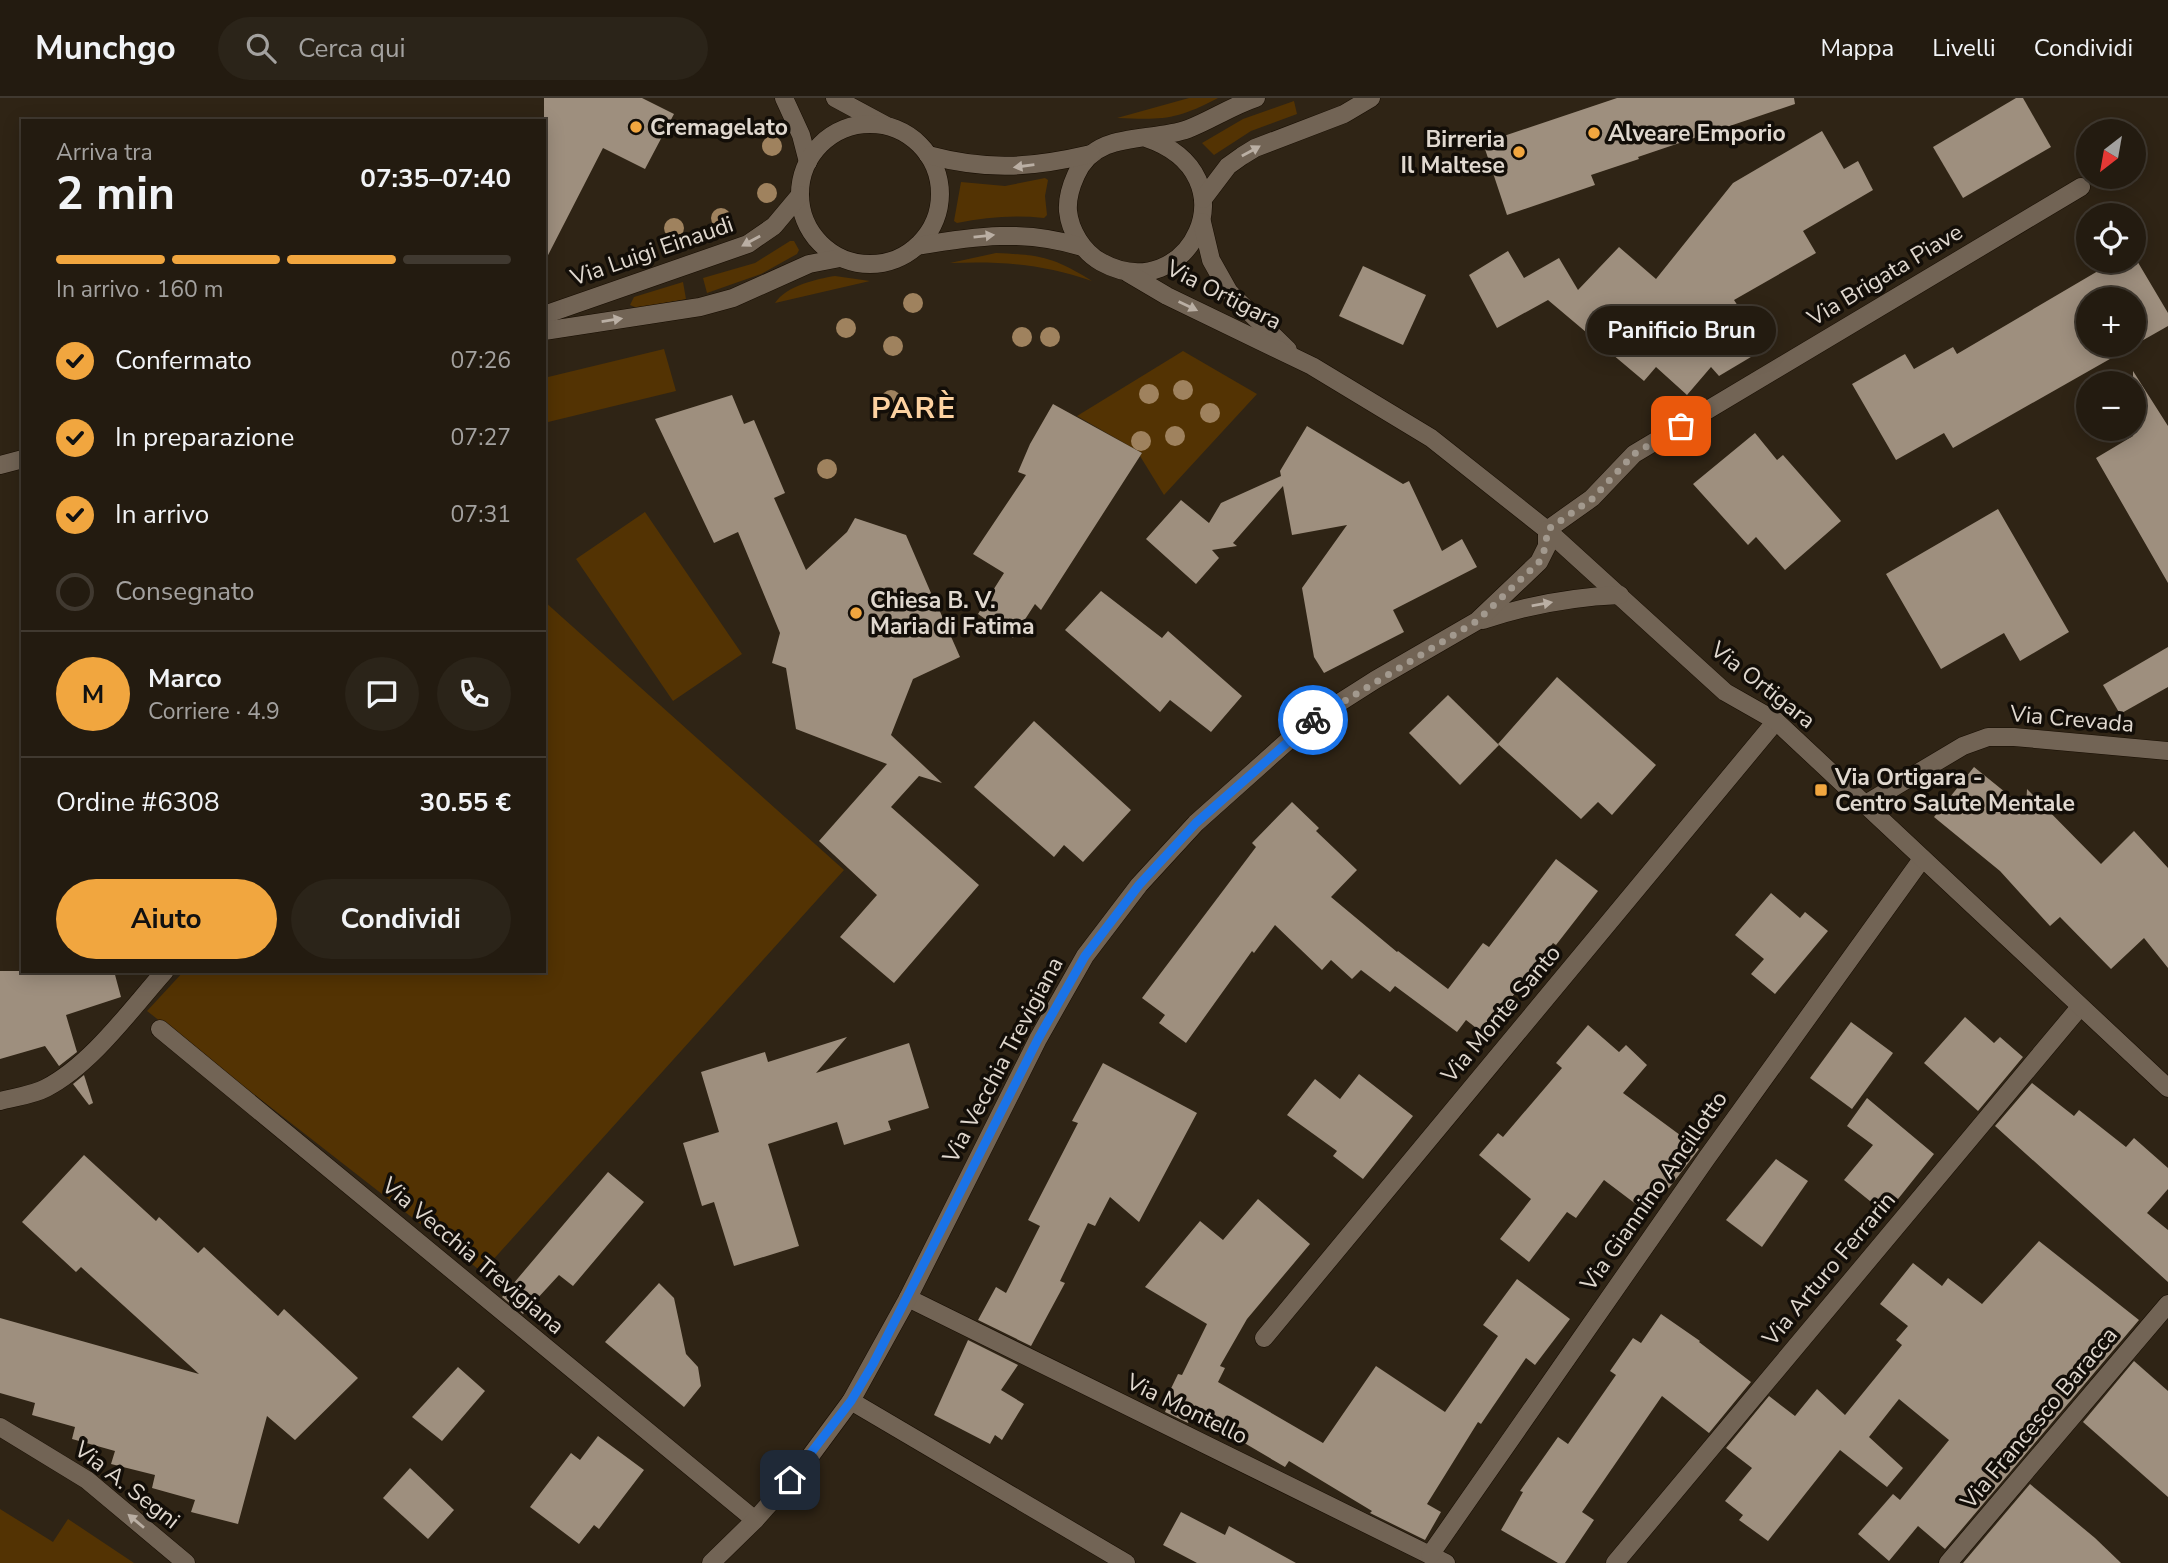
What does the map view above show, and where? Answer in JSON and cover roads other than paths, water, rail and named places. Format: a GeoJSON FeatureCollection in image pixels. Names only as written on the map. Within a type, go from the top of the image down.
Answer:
{"type":"FeatureCollection","features":[{"type":"Feature","properties":{"kind":"street"},"geometry":{"type":"LineString","coordinates":[[784,98],[801,135],[808,162]]}},
{"type":"Feature","properties":{"kind":"street"},"geometry":{"type":"LineString","coordinates":[[835,98],[891,128]]}},
{"type":"Feature","properties":{"kind":"street","name":"Via Luigi Einaudi"},"geometry":{"type":"LineString","coordinates":[[928,155],[954,162],[1006,168],[1091,154],[1107,144],[1126,139],[1146,138],[1187,129],[1256,98]]}},
{"type":"Feature","properties":{"kind":"street"},"geometry":{"type":"LineString","coordinates":[[1203,199],[1228,166],[1255,148],[1344,114],[1371,98]]}},
{"type":"Feature","properties":{"kind":"street","name":"Via Luigi Einaudi"},"geometry":{"type":"LineString","coordinates":[[855,126],[891,128],[918,143],[928,155],[937,173],[940,193],[938,213],[930,231],[917,246],[900,258],[880,264],[860,264],[840,258],[823,246],[810,230],[803,213],[800,195],[808,162],[820,146],[836,133],[855,126]]}},
{"type":"Feature","properties":{"kind":"street"},"geometry":{"type":"LineString","coordinates":[[1128,273],[1148,272],[1166,266],[1182,255],[1194,240],[1202,222],[1203,199],[1198,177],[1185,158],[1167,145],[1146,138]]}},
{"type":"Feature","properties":{"kind":"street"},"geometry":{"type":"LineString","coordinates":[[1082,247],[1072,229],[1069,199],[1078,170],[1091,154]]}},
{"type":"Feature","properties":{"kind":"street","name":"Via Brigata Piave"},"geometry":{"type":"LineString","coordinates":[[1547,530],[1592,499],[1634,454],[2078,189]]}},
{"type":"Feature","properties":{"kind":"street","name":"Via Luigi Einaudi"},"geometry":{"type":"LineString","coordinates":[[546,314],[748,244],[774,226],[800,195]]}},
{"type":"Feature","properties":{"kind":"street","name":"Via Ortigara"},"geometry":{"type":"LineString","coordinates":[[1202,222],[1211,260],[1229,292],[1298,359]]}},
{"type":"Feature","properties":{"kind":"street","name":"Via Luigi Einaudi"},"geometry":{"type":"LineString","coordinates":[[917,246],[1003,234],[1054,239],[1082,247],[1096,259],[1128,273]]}},
{"type":"Feature","properties":{"kind":"street","name":"Via Luigi Einaudi"},"geometry":{"type":"LineString","coordinates":[[546,331],[700,307],[733,298],[809,264],[840,258]]}},
{"type":"Feature","properties":{"kind":"street","name":"Via Ortigara"},"geometry":{"type":"LineString","coordinates":[[1128,273],[1167,296],[1298,359],[1431,438],[1547,530],[1725,692],[1776,721],[2168,1088]]}},
{"type":"Feature","properties":{"kind":"street"},"geometry":{"type":"LineString","coordinates":[[0,465],[21,460]]}},
{"type":"Feature","properties":{"kind":"street","name":"Via Vecchia Trevigiana"},"geometry":{"type":"LineString","coordinates":[[710,1563],[755,1520],[803,1466],[851,1401],[908,1298],[1038,1039],[1085,956],[1139,885],[1196,823],[1310,722],[1477,621],[1539,562],[1546,546],[1547,530]]}},
{"type":"Feature","properties":{"kind":"street","name":"Via Vecchia Trevigiana"},"geometry":{"type":"LineString","coordinates":[[1477,621],[1521,608],[1580,597],[1620,596]]}},
{"type":"Feature","properties":{"kind":"street","name":"Via Monte Santo"},"geometry":{"type":"LineString","coordinates":[[1264,1338],[1776,721]]}},
{"type":"Feature","properties":{"kind":"street","name":"Via Crevada"},"geometry":{"type":"LineString","coordinates":[[1864,805],[1963,746],[1988,737],[2168,751]]}},
{"type":"Feature","properties":{"kind":"street","name":"Via Giannino Ancillotto"},"geometry":{"type":"LineString","coordinates":[[1438,1559],[1706,1159],[1922,859]]}},
{"type":"Feature","properties":{"kind":"street"},"geometry":{"type":"LineString","coordinates":[[0,1101],[45,1089],[85,1060],[163,973]]}},
{"type":"Feature","properties":{"kind":"street","name":"Via Arturo Ferrarin"},"geometry":{"type":"LineString","coordinates":[[1615,1563],[2080,1007]]}},
{"type":"Feature","properties":{"kind":"street","name":"Via Vecchia Trevigiana"},"geometry":{"type":"LineString","coordinates":[[160,1029],[755,1520]]}},
{"type":"Feature","properties":{"kind":"street","name":"Via Montello"},"geometry":{"type":"LineString","coordinates":[[908,1298],[1438,1559]]}},
{"type":"Feature","properties":{"kind":"street","name":"Via Francesco Baracca"},"geometry":{"type":"LineString","coordinates":[[1948,1563],[2168,1304]]}},
{"type":"Feature","properties":{"kind":"street"},"geometry":{"type":"LineString","coordinates":[[851,1401],[1126,1563]]}},
{"type":"Feature","properties":{"kind":"street","name":"Via A. Segni"},"geometry":{"type":"LineString","coordinates":[[0,1427],[87,1479],[186,1563]]}},
{"type":"Feature","properties":{"kind":"place","name":"Cremagelato"},"geometry":{"type":"Point","coordinates":[636,127]}},
{"type":"Feature","properties":{"kind":"place","name":"Alveare Emporio"},"geometry":{"type":"Point","coordinates":[1594,133]}},
{"type":"Feature","properties":{"kind":"place","name":"Birreria Il Maltese"},"geometry":{"type":"Point","coordinates":[1519,152]}},
{"type":"Feature","properties":{"kind":"place","name":"Panificio Brun"},"geometry":{"type":"Point","coordinates":[1681,426]}},
{"type":"Feature","properties":{"kind":"place","name":"Chiesa B. V. Maria di Fatima"},"geometry":{"type":"Point","coordinates":[856,613]}},
{"type":"Feature","properties":{"kind":"place","name":"Via Ortigara - Centro Salute Mentale"},"geometry":{"type":"Point","coordinates":[1821,790]}},
{"type":"Feature","properties":{"kind":"district","name":"PARÈ"},"geometry":{"type":"Point","coordinates":[914,408]}}]}
